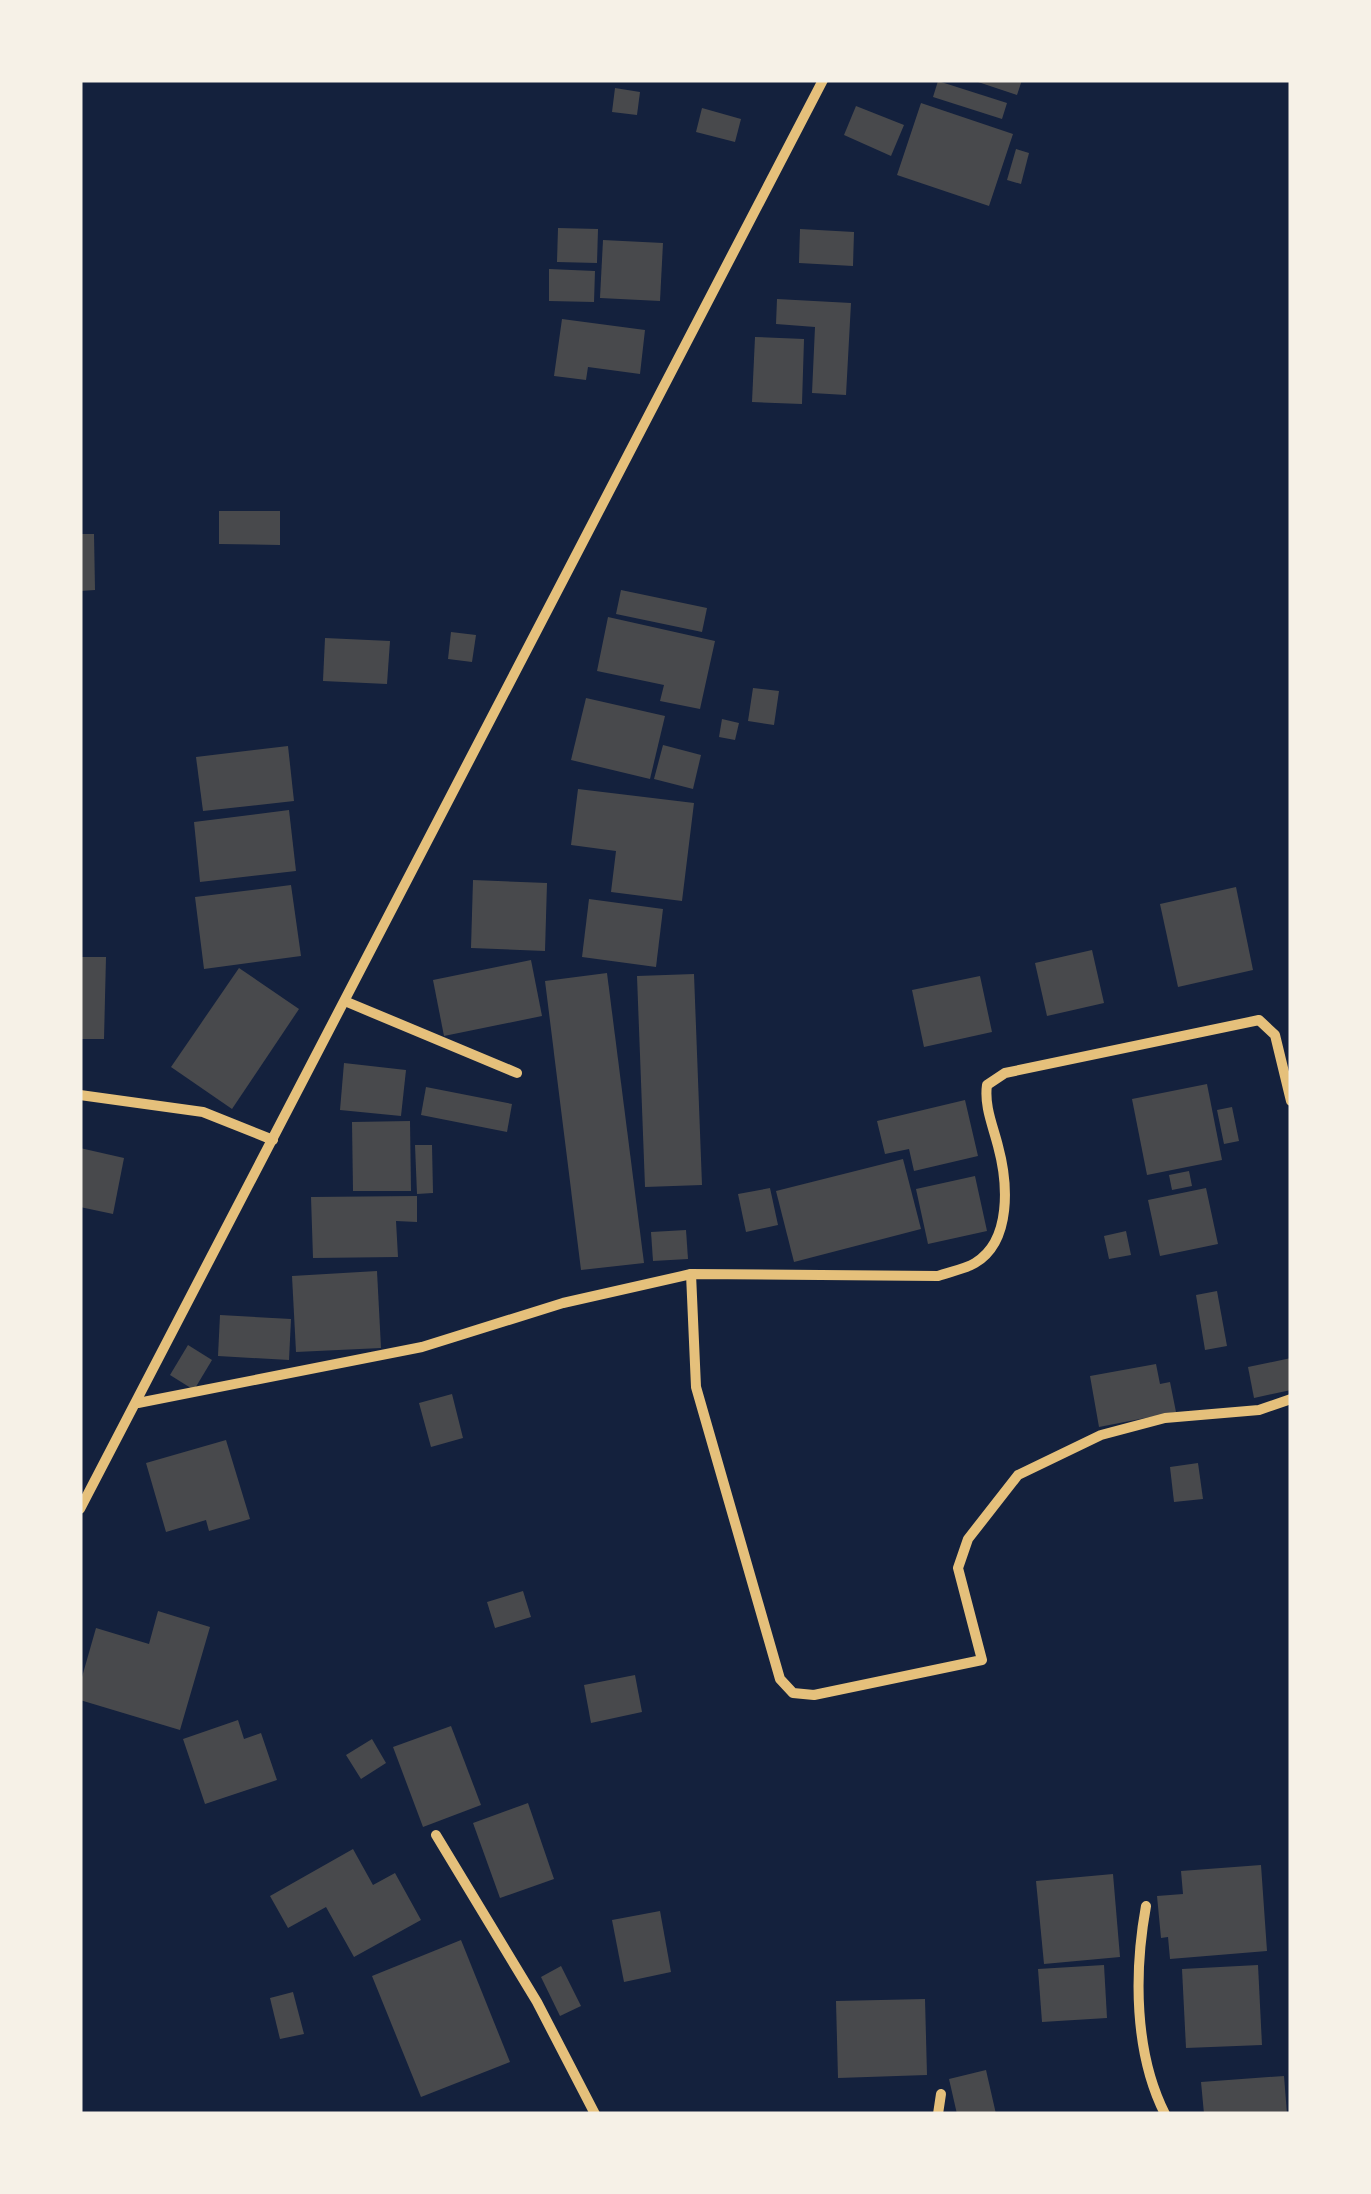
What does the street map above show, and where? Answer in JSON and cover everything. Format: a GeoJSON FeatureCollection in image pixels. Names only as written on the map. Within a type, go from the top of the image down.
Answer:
{"type":"FeatureCollection","features":[{"type":"Feature","properties":{"kind":"street"},"geometry":{"type":"LineString","coordinates":[[80,1509],[347,1002],[823,80]]}},
{"type":"Feature","properties":{"kind":"street"},"geometry":{"type":"LineString","coordinates":[[347,1002],[518,1073]]}},
{"type":"Feature","properties":{"kind":"street"},"geometry":{"type":"LineString","coordinates":[[138,1403],[422,1347],[563,1302],[691,1274],[938,1276],[975,1263],[996,1243],[1003,1218],[1000,1153],[985,1100],[987,1085],[1005,1073],[1258,1020],[1275,1035],[1291,1101]]}},
{"type":"Feature","properties":{"kind":"street"},"geometry":{"type":"LineString","coordinates":[[80,1095],[202,1112],[273,1140]]}},
{"type":"Feature","properties":{"kind":"street"},"geometry":{"type":"LineString","coordinates":[[691,1274],[696,1387],[707,1433],[780,1679],[793,1693],[814,1695],[982,1660],[958,1568],[968,1539],[1018,1475],[1101,1435],[1165,1418],[1259,1410],[1291,1399]]}},
{"type":"Feature","properties":{"kind":"street"},"geometry":{"type":"LineString","coordinates":[[436,1834],[537,2002],[595,2114]]}},
{"type":"Feature","properties":{"kind":"street"},"geometry":{"type":"LineString","coordinates":[[1146,1906],[1136,1968],[1150,2085],[1165,2114]]}},
{"type":"Feature","properties":{"kind":"street"},"geometry":{"type":"LineString","coordinates":[[938,2114],[940,2094]]}},
{"type":"Feature","properties":{"kind":"building"},"geometry":{"type":"Polygon","coordinates":[[[972,80],[1022,80],[1017,95],[972,80]]]}},
{"type":"Feature","properties":{"kind":"building"},"geometry":{"type":"Polygon","coordinates":[[[938,81],[1007,103],[1002,119],[933,97],[938,81]]]}},
{"type":"Feature","properties":{"kind":"building"},"geometry":{"type":"Polygon","coordinates":[[[615,88],[640,92],[637,115],[612,112],[615,88]]]}},
{"type":"Feature","properties":{"kind":"building"},"geometry":{"type":"Polygon","coordinates":[[[921,103],[1013,134],[989,206],[897,175],[921,103]]]}},
{"type":"Feature","properties":{"kind":"building"},"geometry":{"type":"Polygon","coordinates":[[[856,106],[904,125],[891,156],[844,135],[856,106]]]}},
{"type":"Feature","properties":{"kind":"building"},"geometry":{"type":"Polygon","coordinates":[[[702,108],[741,119],[735,142],[696,132],[702,108]]]}},
{"type":"Feature","properties":{"kind":"building"},"geometry":{"type":"Polygon","coordinates":[[[1016,149],[1029,153],[1021,184],[1007,180],[1016,149]]]}},
{"type":"Feature","properties":{"kind":"building"},"geometry":{"type":"Polygon","coordinates":[[[558,228],[598,229],[597,263],[557,262],[558,228]]]}},
{"type":"Feature","properties":{"kind":"building"},"geometry":{"type":"Polygon","coordinates":[[[800,229],[854,232],[853,266],[799,263],[800,229]]]}},
{"type":"Feature","properties":{"kind":"building"},"geometry":{"type":"Polygon","coordinates":[[[603,240],[663,243],[660,301],[600,298],[603,240]]]}},
{"type":"Feature","properties":{"kind":"building"},"geometry":{"type":"Polygon","coordinates":[[[549,269],[595,271],[594,302],[549,301],[549,269]]]}},
{"type":"Feature","properties":{"kind":"building"},"geometry":{"type":"Polygon","coordinates":[[[777,299],[851,303],[846,395],[812,393],[815,327],[776,324],[777,299]]]}},
{"type":"Feature","properties":{"kind":"building"},"geometry":{"type":"Polygon","coordinates":[[[562,319],[645,330],[640,374],[588,367],[586,380],[554,376],[562,319]]]}},
{"type":"Feature","properties":{"kind":"building"},"geometry":{"type":"Polygon","coordinates":[[[755,337],[804,339],[802,404],[752,402],[755,337]]]}},
{"type":"Feature","properties":{"kind":"building"},"geometry":{"type":"Polygon","coordinates":[[[219,511],[280,511],[280,545],[219,544],[219,511]]]}},
{"type":"Feature","properties":{"kind":"building"},"geometry":{"type":"Polygon","coordinates":[[[80,534],[94,534],[95,590],[80,591],[80,534]]]}},
{"type":"Feature","properties":{"kind":"building"},"geometry":{"type":"Polygon","coordinates":[[[621,590],[707,608],[702,632],[616,614],[621,590]]]}},
{"type":"Feature","properties":{"kind":"building"},"geometry":{"type":"Polygon","coordinates":[[[608,617],[715,641],[700,709],[660,701],[664,685],[597,671],[608,617]]]}},
{"type":"Feature","properties":{"kind":"building"},"geometry":{"type":"Polygon","coordinates":[[[451,632],[476,635],[472,662],[448,659],[451,632]]]}},
{"type":"Feature","properties":{"kind":"building"},"geometry":{"type":"Polygon","coordinates":[[[325,638],[390,641],[387,684],[323,681],[325,638]]]}},
{"type":"Feature","properties":{"kind":"building"},"geometry":{"type":"Polygon","coordinates":[[[753,688],[779,691],[774,725],[748,721],[753,688]]]}},
{"type":"Feature","properties":{"kind":"building"},"geometry":{"type":"Polygon","coordinates":[[[586,698],[665,716],[650,779],[571,760],[586,698]]]}},
{"type":"Feature","properties":{"kind":"building"},"geometry":{"type":"Polygon","coordinates":[[[722,719],[739,723],[735,740],[719,737],[722,719]]]}},
{"type":"Feature","properties":{"kind":"building"},"geometry":{"type":"Polygon","coordinates":[[[663,745],[701,755],[693,789],[654,779],[663,745]]]}},
{"type":"Feature","properties":{"kind":"building"},"geometry":{"type":"Polygon","coordinates":[[[288,746],[294,801],[203,811],[196,757],[288,746]]]}},
{"type":"Feature","properties":{"kind":"building"},"geometry":{"type":"Polygon","coordinates":[[[578,789],[694,803],[682,901],[611,892],[616,851],[571,845],[578,789]]]}},
{"type":"Feature","properties":{"kind":"building"},"geometry":{"type":"Polygon","coordinates":[[[289,810],[296,871],[200,882],[194,822],[289,810]]]}},
{"type":"Feature","properties":{"kind":"building"},"geometry":{"type":"Polygon","coordinates":[[[473,880],[547,883],[545,951],[471,948],[473,880]]]}},
{"type":"Feature","properties":{"kind":"building"},"geometry":{"type":"Polygon","coordinates":[[[291,885],[301,956],[204,969],[195,897],[291,885]]]}},
{"type":"Feature","properties":{"kind":"building"},"geometry":{"type":"Polygon","coordinates":[[[1236,887],[1253,970],[1178,987],[1160,904],[1236,887]]]}},
{"type":"Feature","properties":{"kind":"building"},"geometry":{"type":"Polygon","coordinates":[[[589,899],[663,909],[656,967],[582,957],[589,899]]]}},
{"type":"Feature","properties":{"kind":"building"},"geometry":{"type":"Polygon","coordinates":[[[1092,950],[1104,1003],[1047,1016],[1035,963],[1092,950]]]}},
{"type":"Feature","properties":{"kind":"building"},"geometry":{"type":"Polygon","coordinates":[[[80,957],[106,957],[104,1039],[80,1039],[80,957]]]}},
{"type":"Feature","properties":{"kind":"building"},"geometry":{"type":"Polygon","coordinates":[[[531,960],[542,1016],[444,1036],[433,980],[531,960]]]}},
{"type":"Feature","properties":{"kind":"building"},"geometry":{"type":"Polygon","coordinates":[[[239,968],[299,1009],[232,1109],[171,1067],[239,968]]]}},
{"type":"Feature","properties":{"kind":"building"},"geometry":{"type":"Polygon","coordinates":[[[607,973],[644,1263],[581,1270],[545,981],[607,973]]]}},
{"type":"Feature","properties":{"kind":"building"},"geometry":{"type":"Polygon","coordinates":[[[694,974],[702,1185],[645,1187],[637,976],[694,974]]]}},
{"type":"Feature","properties":{"kind":"building"},"geometry":{"type":"Polygon","coordinates":[[[980,976],[992,1032],[924,1047],[912,990],[980,976]]]}},
{"type":"Feature","properties":{"kind":"building"},"geometry":{"type":"Polygon","coordinates":[[[344,1063],[406,1070],[401,1116],[340,1110],[344,1063]]]}},
{"type":"Feature","properties":{"kind":"building"},"geometry":{"type":"Polygon","coordinates":[[[1207,1084],[1222,1160],[1147,1175],[1132,1099],[1207,1084]]]}},
{"type":"Feature","properties":{"kind":"building"},"geometry":{"type":"Polygon","coordinates":[[[426,1087],[512,1104],[507,1132],[421,1115],[426,1087]]]}},
{"type":"Feature","properties":{"kind":"building"},"geometry":{"type":"Polygon","coordinates":[[[965,1100],[978,1156],[914,1171],[909,1149],[885,1154],[877,1121],[965,1100]]]}},
{"type":"Feature","properties":{"kind":"building"},"geometry":{"type":"Polygon","coordinates":[[[1232,1107],[1239,1141],[1224,1144],[1217,1110],[1232,1107]]]}},
{"type":"Feature","properties":{"kind":"building"},"geometry":{"type":"Polygon","coordinates":[[[410,1121],[411,1191],[353,1191],[352,1122],[410,1121]]]}},
{"type":"Feature","properties":{"kind":"building"},"geometry":{"type":"Polygon","coordinates":[[[415,1145],[432,1145],[433,1193],[417,1194],[415,1145]]]}},
{"type":"Feature","properties":{"kind":"building"},"geometry":{"type":"Polygon","coordinates":[[[80,1148],[124,1158],[113,1214],[80,1207],[80,1148]]]}},
{"type":"Feature","properties":{"kind":"building"},"geometry":{"type":"Polygon","coordinates":[[[903,1159],[921,1229],[794,1262],[776,1191],[903,1159]]]}},
{"type":"Feature","properties":{"kind":"building"},"geometry":{"type":"Polygon","coordinates":[[[1189,1171],[1192,1186],[1172,1190],[1169,1175],[1189,1171]]]}},
{"type":"Feature","properties":{"kind":"building"},"geometry":{"type":"Polygon","coordinates":[[[975,1176],[987,1231],[928,1244],[916,1189],[975,1176]]]}},
{"type":"Feature","properties":{"kind":"building"},"geometry":{"type":"Polygon","coordinates":[[[770,1188],[778,1225],[746,1232],[738,1194],[770,1188]]]}},
{"type":"Feature","properties":{"kind":"building"},"geometry":{"type":"Polygon","coordinates":[[[1206,1188],[1218,1244],[1160,1256],[1148,1200],[1206,1188]]]}},
{"type":"Feature","properties":{"kind":"building"},"geometry":{"type":"Polygon","coordinates":[[[417,1196],[417,1222],[396,1221],[398,1257],[313,1258],[311,1197],[417,1196]]]}},
{"type":"Feature","properties":{"kind":"building"},"geometry":{"type":"Polygon","coordinates":[[[686,1230],[688,1259],[653,1261],[651,1232],[686,1230]]]}},
{"type":"Feature","properties":{"kind":"building"},"geometry":{"type":"Polygon","coordinates":[[[1126,1231],[1131,1255],[1109,1259],[1104,1236],[1126,1231]]]}},
{"type":"Feature","properties":{"kind":"building"},"geometry":{"type":"Polygon","coordinates":[[[377,1271],[381,1348],[296,1352],[292,1276],[377,1271]]]}},
{"type":"Feature","properties":{"kind":"building"},"geometry":{"type":"Polygon","coordinates":[[[1217,1291],[1227,1346],[1205,1350],[1196,1295],[1217,1291]]]}},
{"type":"Feature","properties":{"kind":"building"},"geometry":{"type":"Polygon","coordinates":[[[220,1315],[291,1319],[289,1360],[218,1356],[220,1315]]]}},
{"type":"Feature","properties":{"kind":"building"},"geometry":{"type":"Polygon","coordinates":[[[188,1345],[212,1360],[194,1390],[170,1375],[188,1345]]]}},
{"type":"Feature","properties":{"kind":"building"},"geometry":{"type":"Polygon","coordinates":[[[1291,1358],[1291,1390],[1254,1398],[1248,1367],[1291,1358]]]}},
{"type":"Feature","properties":{"kind":"building"},"geometry":{"type":"Polygon","coordinates":[[[1156,1364],[1160,1384],[1170,1382],[1176,1412],[1099,1427],[1090,1376],[1156,1364]]]}},
{"type":"Feature","properties":{"kind":"building"},"geometry":{"type":"Polygon","coordinates":[[[452,1394],[463,1438],[431,1447],[419,1403],[452,1394]]]}},
{"type":"Feature","properties":{"kind":"building"},"geometry":{"type":"Polygon","coordinates":[[[226,1440],[250,1519],[209,1531],[206,1520],[166,1532],[146,1463],[226,1440]]]}},
{"type":"Feature","properties":{"kind":"building"},"geometry":{"type":"Polygon","coordinates":[[[1198,1463],[1203,1499],[1174,1502],[1170,1467],[1198,1463]]]}},
{"type":"Feature","properties":{"kind":"building"},"geometry":{"type":"Polygon","coordinates":[[[523,1591],[531,1617],[495,1628],[487,1602],[523,1591]]]}},
{"type":"Feature","properties":{"kind":"building"},"geometry":{"type":"Polygon","coordinates":[[[158,1611],[210,1627],[180,1730],[80,1700],[80,1684],[96,1628],[149,1644],[158,1611]]]}},
{"type":"Feature","properties":{"kind":"building"},"geometry":{"type":"Polygon","coordinates":[[[635,1675],[642,1712],[591,1723],[584,1685],[635,1675]]]}},
{"type":"Feature","properties":{"kind":"building"},"geometry":{"type":"Polygon","coordinates":[[[238,1720],[244,1739],[261,1733],[277,1780],[205,1804],[183,1739],[238,1720]]]}},
{"type":"Feature","properties":{"kind":"building"},"geometry":{"type":"Polygon","coordinates":[[[451,1726],[481,1805],[423,1827],[393,1747],[451,1726]]]}},
{"type":"Feature","properties":{"kind":"building"},"geometry":{"type":"Polygon","coordinates":[[[372,1739],[386,1763],[361,1779],[346,1755],[372,1739]]]}},
{"type":"Feature","properties":{"kind":"building"},"geometry":{"type":"Polygon","coordinates":[[[528,1803],[554,1879],[500,1898],[473,1823],[528,1803]]]}},
{"type":"Feature","properties":{"kind":"building"},"geometry":{"type":"Polygon","coordinates":[[[353,1849],[373,1885],[395,1873],[421,1920],[354,1957],[326,1907],[288,1928],[270,1896],[353,1849]]]}},
{"type":"Feature","properties":{"kind":"building"},"geometry":{"type":"Polygon","coordinates":[[[1261,1865],[1267,1951],[1170,1959],[1168,1937],[1161,1938],[1157,1896],[1183,1894],[1181,1871],[1261,1865]]]}},
{"type":"Feature","properties":{"kind":"building"},"geometry":{"type":"Polygon","coordinates":[[[1113,1874],[1120,1957],[1044,1964],[1036,1881],[1113,1874]]]}},
{"type":"Feature","properties":{"kind":"building"},"geometry":{"type":"Polygon","coordinates":[[[660,1911],[671,1972],[624,1982],[612,1920],[660,1911]]]}},
{"type":"Feature","properties":{"kind":"building"},"geometry":{"type":"Polygon","coordinates":[[[461,1940],[510,2062],[421,2097],[372,1976],[461,1940]]]}},
{"type":"Feature","properties":{"kind":"building"},"geometry":{"type":"Polygon","coordinates":[[[1104,1965],[1107,2018],[1042,2022],[1038,1969],[1104,1965]]]}},
{"type":"Feature","properties":{"kind":"building"},"geometry":{"type":"Polygon","coordinates":[[[1258,1965],[1262,2045],[1186,2048],[1182,1969],[1258,1965]]]}},
{"type":"Feature","properties":{"kind":"building"},"geometry":{"type":"Polygon","coordinates":[[[561,1966],[581,2006],[560,2016],[541,1977],[561,1966]]]}},
{"type":"Feature","properties":{"kind":"building"},"geometry":{"type":"Polygon","coordinates":[[[293,1992],[304,2034],[280,2039],[270,1998],[293,1992]]]}},
{"type":"Feature","properties":{"kind":"building"},"geometry":{"type":"Polygon","coordinates":[[[925,1999],[927,2075],[838,2078],[836,2001],[925,1999]]]}},
{"type":"Feature","properties":{"kind":"building"},"geometry":{"type":"Polygon","coordinates":[[[986,2070],[996,2114],[957,2114],[949,2079],[986,2070]]]}},
{"type":"Feature","properties":{"kind":"building"},"geometry":{"type":"Polygon","coordinates":[[[1284,2076],[1287,2114],[1204,2114],[1201,2082],[1284,2076]]]}}]}
